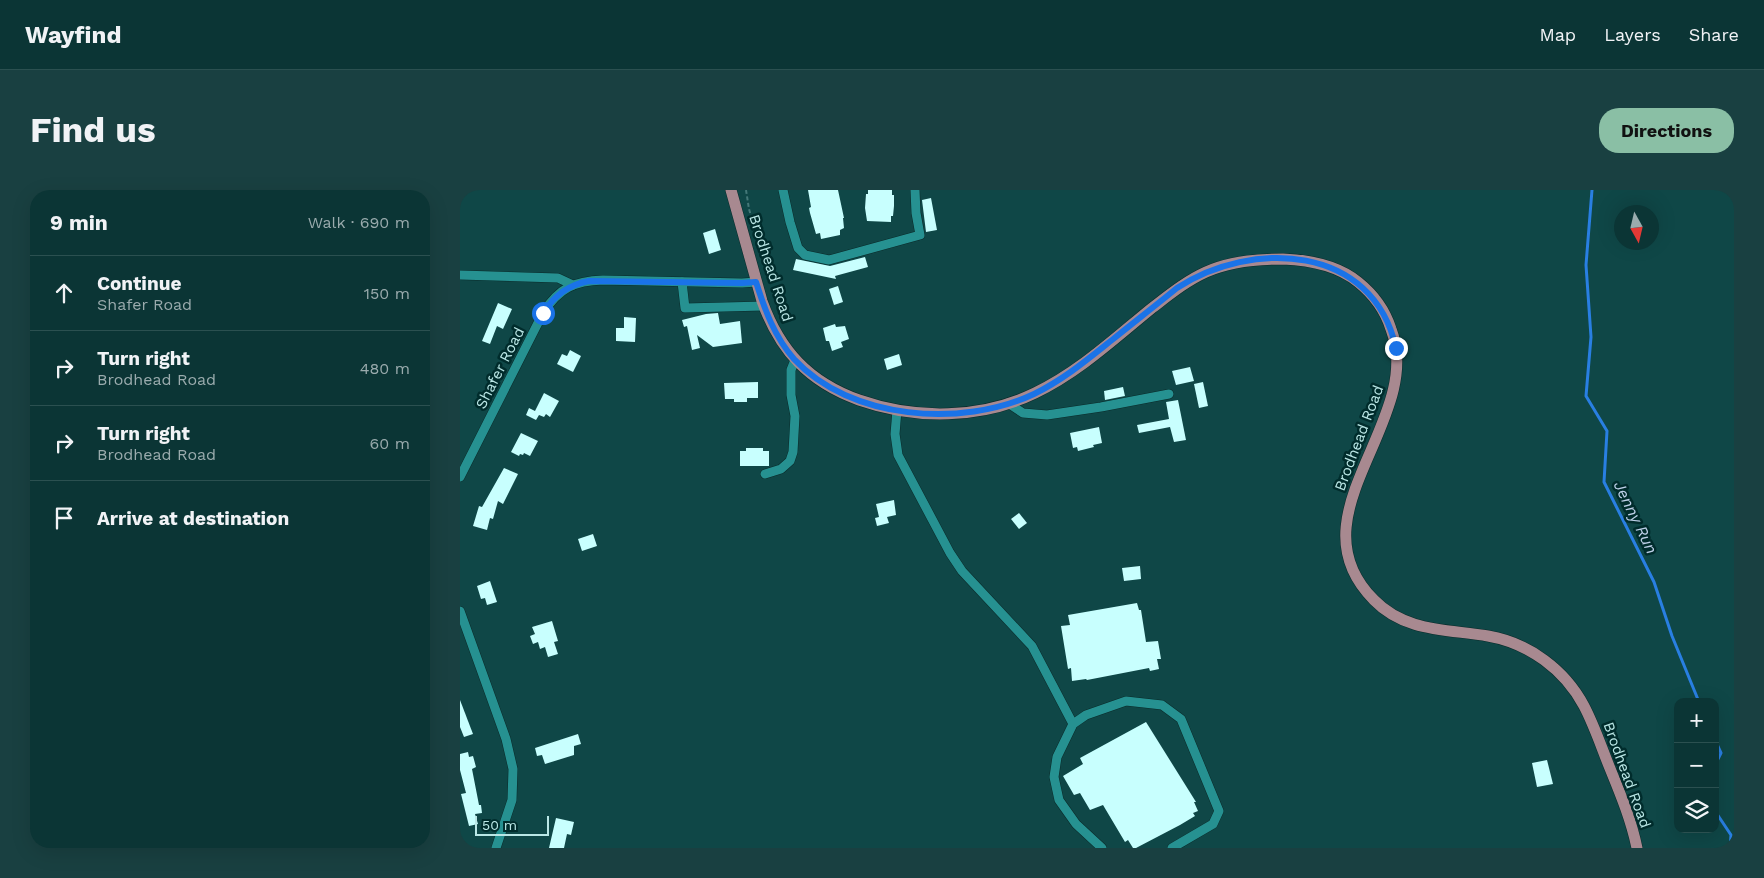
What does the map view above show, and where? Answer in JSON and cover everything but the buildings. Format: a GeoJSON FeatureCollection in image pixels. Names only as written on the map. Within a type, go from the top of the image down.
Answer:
{"type":"FeatureCollection","features":[{"type":"Feature","properties":{"kind":"main road","name":"Brodhead Road"},"geometry":{"type":"LineString","coordinates":[[731,190],[764,306],[775,332],[795,360],[812,375],[833,389],[873,405],[897,410],[927,414],[954,414],[980,410],[1032,395],[1079,368],[1177,288],[1217,267],[1247,261],[1299,260],[1331,267],[1352,278],[1370,294],[1385,313],[1394,336],[1398,360],[1398,372],[1393,395],[1354,490],[1347,513],[1347,549],[1354,572],[1375,602],[1384,610],[1405,622],[1428,628],[1506,640],[1533,653],[1557,671],[1577,694],[1591,720],[1632,823],[1636,848]]}},
{"type":"Feature","properties":{"kind":"street"},"geometry":{"type":"LineString","coordinates":[[784,190],[790,222],[798,248],[805,255],[829,260],[920,235],[916,213],[915,190]]}},
{"type":"Feature","properties":{"kind":"street"},"geometry":{"type":"LineString","coordinates":[[460,275],[558,278],[574,285]]}},
{"type":"Feature","properties":{"kind":"street","name":"Shafer Road"},"geometry":{"type":"LineString","coordinates":[[460,477],[543,313],[558,294],[574,285],[603,280],[756,282]]}},
{"type":"Feature","properties":{"kind":"street"},"geometry":{"type":"LineString","coordinates":[[682,282],[685,308],[764,306]]}},
{"type":"Feature","properties":{"kind":"street"},"geometry":{"type":"LineString","coordinates":[[765,474],[781,469],[790,461],[793,452],[795,416],[790,370],[795,360]]}},
{"type":"Feature","properties":{"kind":"street"},"geometry":{"type":"LineString","coordinates":[[1008,403],[1023,413],[1047,415],[1168,394]]}},
{"type":"Feature","properties":{"kind":"street"},"geometry":{"type":"LineString","coordinates":[[897,410],[896,434],[898,455],[950,553],[962,571],[1032,646],[1073,724]]}},
{"type":"Feature","properties":{"kind":"street"},"geometry":{"type":"LineString","coordinates":[[460,611],[506,740],[512,769],[512,800],[496,848]]}},
{"type":"Feature","properties":{"kind":"street"},"geometry":{"type":"LineString","coordinates":[[1102,848],[1070,816],[1060,800],[1054,776],[1057,758],[1073,724],[1086,715],[1126,701],[1162,705],[1181,719],[1219,811],[1213,824],[1172,848]]}},
{"type":"Feature","properties":{"kind":"path"},"geometry":{"type":"LineString","coordinates":[[746,190],[749,209],[768,275]]}},
{"type":"Feature","properties":{"kind":"waterway","name":"Jenny Run"},"geometry":{"type":"LineString","coordinates":[[1592,190],[1586,265],[1591,337],[1586,396],[1607,431],[1604,482],[1654,582],[1672,636],[1697,698]]}},
{"type":"Feature","properties":{"kind":"waterway","name":"Jenny Run"},"geometry":{"type":"LineString","coordinates":[[1719,749],[1721,753],[1719,757]]}},
{"type":"Feature","properties":{"kind":"waterway","name":"Jenny Run"},"geometry":{"type":"LineString","coordinates":[[1719,817],[1731,835],[1730,848]]}},
{"type":"Feature","properties":{"kind":"route"},"geometry":{"type":"LineString","coordinates":[[543,313],[558,294],[577,283],[589,281],[756,282],[775,332],[784,346],[806,370],[833,389],[848,396],[873,405],[927,414],[954,414],[980,410],[1007,404],[1032,395],[1079,368],[1189,280],[1217,267],[1232,263],[1283,259],[1299,260],[1315,262],[1342,272],[1362,285],[1378,303],[1390,324],[1396,348]]}}]}
